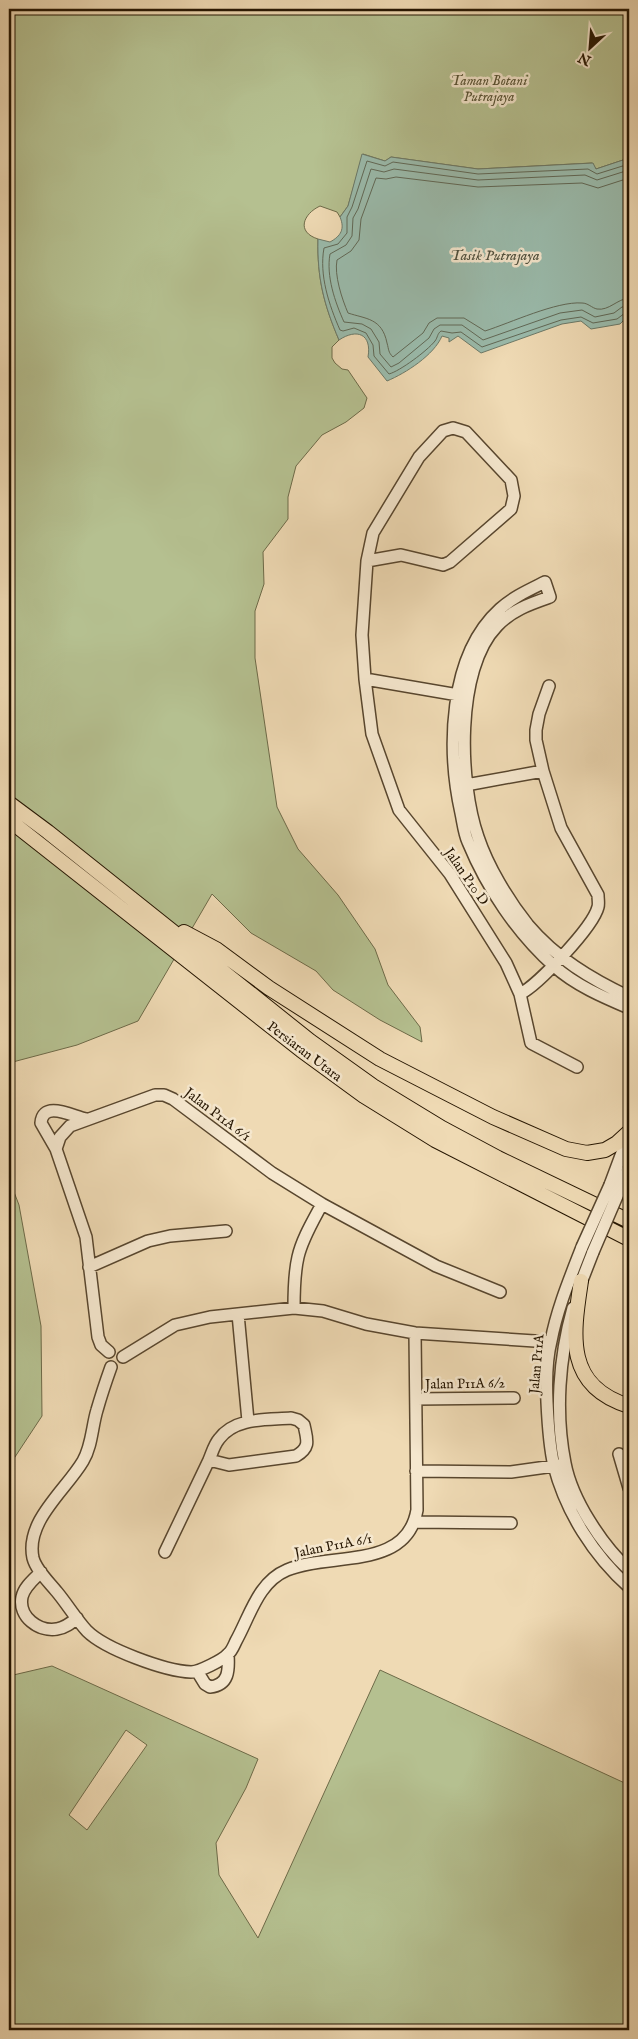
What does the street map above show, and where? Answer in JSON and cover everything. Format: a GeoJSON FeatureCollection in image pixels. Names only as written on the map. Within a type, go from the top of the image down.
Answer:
{"type":"FeatureCollection","features":[{"type":"Feature","properties":{"kind":"main road","name":"Persiaran Utara"},"geometry":{"type":"LineString","coordinates":[[9,803],[310,1041],[373,1086],[442,1128],[490,1154],[629,1221]]}},
{"type":"Feature","properties":{"kind":"main road","name":"Persiaran Utara"},"geometry":{"type":"LineString","coordinates":[[9,820],[302,1050],[364,1096],[435,1140],[629,1239]]}},
{"type":"Feature","properties":{"kind":"main road"},"geometry":{"type":"LineString","coordinates":[[153,915],[216,949],[269,988],[380,1059],[493,1117],[566,1149],[588,1153],[605,1150],[629,1133]]}},
{"type":"Feature","properties":{"kind":"main road"},"geometry":{"type":"LineString","coordinates":[[581,1281],[574,1327],[575,1346],[580,1364],[587,1377],[598,1389],[608,1397],[629,1406]]}},
{"type":"Feature","properties":{"kind":"street","name":"Jalan P10 D"},"geometry":{"type":"LineString","coordinates":[[367,560],[401,555],[443,565],[450,562],[511,509],[514,496],[511,480],[466,432],[454,428],[443,432],[419,457],[373,534],[367,560],[362,634],[365,679],[372,734],[399,810],[450,874],[506,962],[520,994],[531,1043],[577,1067]]}},
{"type":"Feature","properties":{"kind":"street"},"geometry":{"type":"LineString","coordinates":[[629,997],[557,961],[521,930],[495,895],[467,840],[456,786],[454,733],[463,696],[476,661],[486,640],[507,616],[519,609],[550,597],[545,582],[512,598],[487,622],[478,635],[467,659],[463,696],[466,785],[478,836],[503,890],[529,925],[557,961],[572,979],[629,1008]]}},
{"type":"Feature","properties":{"kind":"street"},"geometry":{"type":"LineString","coordinates":[[365,679],[463,696]]}},
{"type":"Feature","properties":{"kind":"street"},"geometry":{"type":"LineString","coordinates":[[520,994],[529,989],[557,961],[591,921],[599,906],[598,896],[561,828],[543,771],[536,740],[536,730],[539,714],[549,686]]}},
{"type":"Feature","properties":{"kind":"street"},"geometry":{"type":"LineString","coordinates":[[466,785],[543,771]]}},
{"type":"Feature","properties":{"kind":"street","name":"Jalan P11A 6/1"},"geometry":{"type":"LineString","coordinates":[[56,1149],[64,1130],[70,1126],[86,1118],[156,1095],[164,1095],[173,1099],[272,1173],[322,1204],[436,1266],[500,1292]]}},
{"type":"Feature","properties":{"kind":"street"},"geometry":{"type":"LineString","coordinates":[[86,1118],[55,1110],[47,1111],[41,1123],[56,1149],[86,1237],[98,1338],[101,1345],[108,1352]]}},
{"type":"Feature","properties":{"kind":"street","name":"Jalan P11A"},"geometry":{"type":"LineString","coordinates":[[629,1133],[615,1187],[581,1281],[568,1327],[561,1368],[560,1466],[585,1513],[606,1546],[629,1570]]}},
{"type":"Feature","properties":{"kind":"street","name":"Jalan P11A"},"geometry":{"type":"LineString","coordinates":[[629,1166],[615,1187],[582,1247],[571,1276],[550,1342],[547,1394],[548,1430],[560,1466],[570,1509],[597,1554],[629,1588]]}},
{"type":"Feature","properties":{"kind":"street"},"geometry":{"type":"LineString","coordinates":[[294,1308],[295,1273],[298,1256],[304,1239],[322,1204]]}},
{"type":"Feature","properties":{"kind":"street"},"geometry":{"type":"LineString","coordinates":[[89,1267],[148,1241],[170,1236],[226,1231]]}},
{"type":"Feature","properties":{"kind":"street"},"geometry":{"type":"LineString","coordinates":[[123,1358],[175,1325],[238,1314],[294,1308],[323,1311],[366,1324],[415,1333],[550,1342]]}},
{"type":"Feature","properties":{"kind":"street"},"geometry":{"type":"LineString","coordinates":[[238,1314],[248,1421]]}},
{"type":"Feature","properties":{"kind":"street"},"geometry":{"type":"LineString","coordinates":[[415,1333],[417,1510],[415,1522],[511,1523]]}},
{"type":"Feature","properties":{"kind":"street"},"geometry":{"type":"LineString","coordinates":[[114,1350],[120,1352],[123,1358],[122,1364],[117,1367],[111,1367],[106,1363],[105,1357],[108,1352],[114,1350]]}},
{"type":"Feature","properties":{"kind":"street"},"geometry":{"type":"LineString","coordinates":[[111,1367],[85,1458],[72,1478],[53,1498],[33,1539],[34,1561],[88,1632],[110,1647],[140,1659],[190,1672],[197,1671],[228,1655],[229,1668],[226,1678],[222,1683],[210,1687],[205,1684],[197,1671]]}},
{"type":"Feature","properties":{"kind":"street","name":"Jalan P11A 6/2"},"geometry":{"type":"LineString","coordinates":[[416,1399],[514,1398]]}},
{"type":"Feature","properties":{"kind":"street"},"geometry":{"type":"LineString","coordinates":[[165,1552],[218,1440],[226,1431],[248,1421],[291,1418],[298,1420],[304,1425],[308,1442],[304,1451],[296,1456],[229,1465],[209,1460]]}},
{"type":"Feature","properties":{"kind":"street"},"geometry":{"type":"LineString","coordinates":[[619,1454],[629,1488]]}},
{"type":"Feature","properties":{"kind":"street"},"geometry":{"type":"LineString","coordinates":[[416,1470],[511,1472],[560,1466]]}},
{"type":"Feature","properties":{"kind":"street","name":"Jalan P11A 6/1"},"geometry":{"type":"LineString","coordinates":[[228,1655],[259,1596],[267,1583],[277,1574],[289,1568],[366,1556],[393,1547],[405,1537],[415,1522]]}},
{"type":"Feature","properties":{"kind":"street"},"geometry":{"type":"LineString","coordinates":[[41,1572],[31,1582],[22,1597],[24,1611],[28,1620],[36,1626],[57,1629],[69,1625],[78,1618]]}},
{"type":"Feature","properties":{"kind":"green space","name":"Taman Botani Putrajaya"},"geometry":{"type":"Polygon","coordinates":[[[9,9],[629,9],[629,158],[596,169],[592,163],[478,169],[391,157],[385,161],[363,154],[348,206],[340,217],[337,212],[320,206],[309,214],[304,223],[304,228],[307,232],[318,239],[322,291],[339,340],[332,347],[332,358],[342,369],[348,370],[367,398],[364,408],[346,422],[322,435],[296,466],[288,497],[288,519],[263,552],[264,584],[255,611],[255,658],[277,807],[298,849],[338,895],[375,949],[388,985],[420,1027],[422,1042],[380,1020],[333,990],[316,971],[251,933],[212,894],[138,1021],[77,1045],[9,1063],[9,9]]]}},
{"type":"Feature","properties":{"kind":"green space"},"geometry":{"type":"Polygon","coordinates":[[[9,1179],[19,1205],[41,1326],[42,1416],[9,1466],[9,1179]]]}},
{"type":"Feature","properties":{"kind":"green space"},"geometry":{"type":"Polygon","coordinates":[[[52,1666],[258,1759],[246,1788],[216,1843],[219,1875],[258,1938],[380,1670],[629,1785],[629,2030],[9,2030],[9,1676],[52,1666]],[[126,1730],[69,1815],[87,1830],[147,1745],[126,1730]]]}},
{"type":"Feature","properties":{"kind":"water","name":"Tasik Putrajaya"},"geometry":{"type":"Polygon","coordinates":[[[362,154],[385,161],[391,157],[478,169],[593,163],[596,169],[629,158],[629,315],[620,324],[591,329],[581,321],[562,324],[481,353],[458,336],[449,342],[449,338],[442,336],[433,350],[419,363],[387,381],[368,357],[368,343],[362,335],[352,334],[339,340],[329,315],[320,279],[318,239],[330,242],[341,232],[340,217],[348,206],[362,154]]]}}]}
